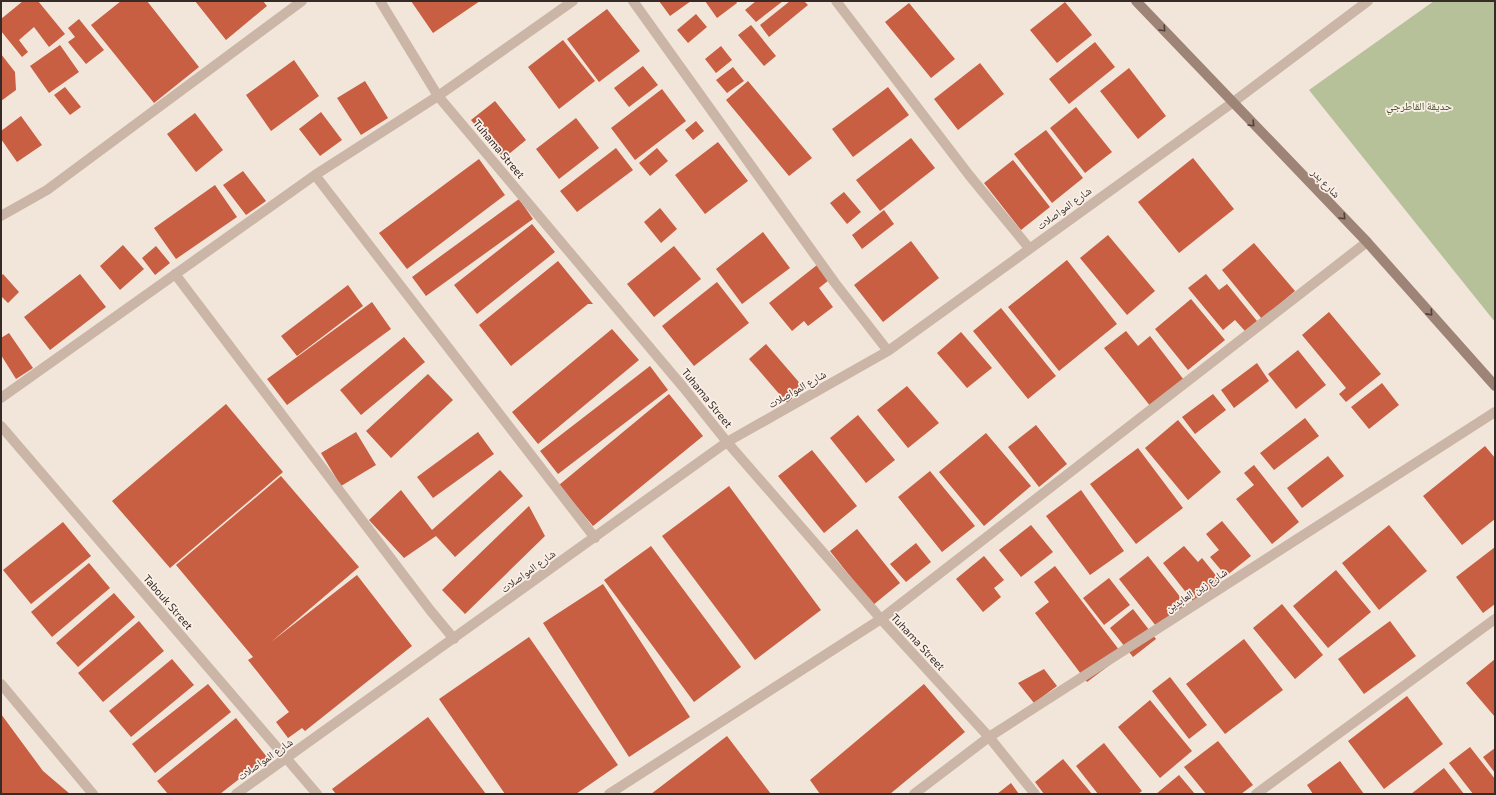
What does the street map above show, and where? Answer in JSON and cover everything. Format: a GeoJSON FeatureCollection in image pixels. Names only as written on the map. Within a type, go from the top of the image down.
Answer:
{"type":"FeatureCollection","features":[{"type":"Feature","properties":{"kind":"main road","name":"شارع بدر"},"geometry":{"type":"LineString","coordinates":[[1136,1],[1232,103],[1367,242],[1495,386]]}},
{"type":"Feature","properties":{"kind":"street"},"geometry":{"type":"LineString","coordinates":[[1,216],[47,190],[302,1]]}},
{"type":"Feature","properties":{"kind":"street","name":"Tuhama Street"},"geometry":{"type":"LineString","coordinates":[[380,1],[438,96],[683,387],[727,442],[881,620],[989,737],[1035,794]]}},
{"type":"Feature","properties":{"kind":"street"},"geometry":{"type":"LineString","coordinates":[[1,398],[315,175],[438,96],[573,1]]}},
{"type":"Feature","properties":{"kind":"street"},"geometry":{"type":"LineString","coordinates":[[633,1],[835,282],[888,351]]}},
{"type":"Feature","properties":{"kind":"street"},"geometry":{"type":"LineString","coordinates":[[836,1],[970,175],[1029,248]]}},
{"type":"Feature","properties":{"kind":"street","name":"شارع المواصلات"},"geometry":{"type":"LineString","coordinates":[[236,794],[287,759],[727,442],[888,351],[1232,103],[1368,1]]}},
{"type":"Feature","properties":{"kind":"street"},"geometry":{"type":"LineString","coordinates":[[315,175],[595,538]]}},
{"type":"Feature","properties":{"kind":"street"},"geometry":{"type":"LineString","coordinates":[[609,794],[881,620],[1367,242]]}},
{"type":"Feature","properties":{"kind":"street"},"geometry":{"type":"LineString","coordinates":[[175,274],[430,610],[454,639]]}},
{"type":"Feature","properties":{"kind":"street","name":"شارع زين العابدين"},"geometry":{"type":"LineString","coordinates":[[914,794],[989,737],[1495,412]]}},
{"type":"Feature","properties":{"kind":"street","name":"Tabouk Street"},"geometry":{"type":"LineString","coordinates":[[1,426],[317,794]]}},
{"type":"Feature","properties":{"kind":"street"},"geometry":{"type":"LineString","coordinates":[[1256,794],[1495,619]]}},
{"type":"Feature","properties":{"kind":"street"},"geometry":{"type":"LineString","coordinates":[[1,684],[92,794]]}},
{"type":"Feature","properties":{"kind":"green space","name":"حديقة القاطرجي"},"geometry":{"type":"Polygon","coordinates":[[[1434,1],[1495,1],[1495,322],[1309,90],[1434,1]]]}},
{"type":"Feature","properties":{"kind":"building"},"geometry":{"type":"Polygon","coordinates":[[[23,1],[38,1],[65,34],[49,47],[34,27],[19,40],[28,52],[22,57],[1,31],[1,19],[23,1]]]}},
{"type":"Feature","properties":{"kind":"building"},"geometry":{"type":"Polygon","coordinates":[[[121,1],[147,1],[199,67],[154,103],[91,25],[121,1]]]}},
{"type":"Feature","properties":{"kind":"building"},"geometry":{"type":"Polygon","coordinates":[[[195,1],[263,1],[267,6],[226,40],[195,1]]]}},
{"type":"Feature","properties":{"kind":"building"},"geometry":{"type":"Polygon","coordinates":[[[411,1],[480,1],[433,33],[411,1]]]}},
{"type":"Feature","properties":{"kind":"building"},"geometry":{"type":"Polygon","coordinates":[[[659,1],[691,1],[670,16],[659,1]]]}},
{"type":"Feature","properties":{"kind":"building"},"geometry":{"type":"Polygon","coordinates":[[[705,1],[736,1],[737,3],[717,18],[705,1]]]}},
{"type":"Feature","properties":{"kind":"building"},"geometry":{"type":"Polygon","coordinates":[[[756,1],[783,1],[756,22],[745,10],[756,1]]]}},
{"type":"Feature","properties":{"kind":"building"},"geometry":{"type":"Polygon","coordinates":[[[790,1],[804,1],[808,5],[769,37],[760,25],[790,1]]]}},
{"type":"Feature","properties":{"kind":"building"},"geometry":{"type":"Polygon","coordinates":[[[1065,2],[1092,35],[1057,63],[1030,30],[1065,2]]]}},
{"type":"Feature","properties":{"kind":"building"},"geometry":{"type":"Polygon","coordinates":[[[909,3],[955,59],[931,78],[885,22],[909,3]]]}},
{"type":"Feature","properties":{"kind":"building"},"geometry":{"type":"Polygon","coordinates":[[[607,9],[640,51],[599,82],[567,39],[607,9]]]}},
{"type":"Feature","properties":{"kind":"building"},"geometry":{"type":"Polygon","coordinates":[[[696,14],[707,27],[688,43],[677,30],[696,14]]]}},
{"type":"Feature","properties":{"kind":"building"},"geometry":{"type":"Polygon","coordinates":[[[79,19],[104,50],[86,64],[68,42],[75,37],[68,28],[79,19]]]}},
{"type":"Feature","properties":{"kind":"building"},"geometry":{"type":"Polygon","coordinates":[[[751,25],[776,56],[764,66],[738,35],[751,25]]]}},
{"type":"Feature","properties":{"kind":"building"},"geometry":{"type":"Polygon","coordinates":[[[563,40],[595,81],[559,109],[528,67],[563,40]]]}},
{"type":"Feature","properties":{"kind":"building"},"geometry":{"type":"Polygon","coordinates":[[[1095,42],[1115,67],[1069,104],[1049,79],[1095,42]]]}},
{"type":"Feature","properties":{"kind":"building"},"geometry":{"type":"Polygon","coordinates":[[[60,45],[79,72],[49,93],[30,66],[60,45]]]}},
{"type":"Feature","properties":{"kind":"building"},"geometry":{"type":"Polygon","coordinates":[[[721,46],[732,60],[716,73],[705,59],[721,46]]]}},
{"type":"Feature","properties":{"kind":"building"},"geometry":{"type":"Polygon","coordinates":[[[1,54],[15,72],[16,90],[1,101],[1,54]]]}},
{"type":"Feature","properties":{"kind":"building"},"geometry":{"type":"Polygon","coordinates":[[[294,60],[319,96],[271,131],[246,95],[294,60]]]}},
{"type":"Feature","properties":{"kind":"building"},"geometry":{"type":"Polygon","coordinates":[[[980,63],[1004,94],[958,130],[934,99],[980,63]]]}},
{"type":"Feature","properties":{"kind":"building"},"geometry":{"type":"Polygon","coordinates":[[[643,66],[658,85],[629,107],[614,88],[643,66]]]}},
{"type":"Feature","properties":{"kind":"building"},"geometry":{"type":"Polygon","coordinates":[[[733,67],[744,81],[727,93],[716,80],[733,67]]]}},
{"type":"Feature","properties":{"kind":"building"},"geometry":{"type":"Polygon","coordinates":[[[1129,68],[1166,116],[1138,139],[1100,91],[1129,68]]]}},
{"type":"Feature","properties":{"kind":"building"},"geometry":{"type":"Polygon","coordinates":[[[365,81],[388,118],[361,135],[337,98],[365,81]]]}},
{"type":"Feature","properties":{"kind":"building"},"geometry":{"type":"Polygon","coordinates":[[[748,81],[812,158],[789,176],[726,100],[748,81]]]}},
{"type":"Feature","properties":{"kind":"building"},"geometry":{"type":"Polygon","coordinates":[[[65,87],[81,107],[70,115],[54,95],[65,87]]]}},
{"type":"Feature","properties":{"kind":"building"},"geometry":{"type":"Polygon","coordinates":[[[888,87],[909,115],[853,157],[832,129],[888,87]]]}},
{"type":"Feature","properties":{"kind":"building"},"geometry":{"type":"Polygon","coordinates":[[[662,89],[686,121],[635,160],[611,128],[662,89]]]}},
{"type":"Feature","properties":{"kind":"building"},"geometry":{"type":"Polygon","coordinates":[[[495,101],[526,140],[503,159],[471,120],[495,101]]]}},
{"type":"Feature","properties":{"kind":"building"},"geometry":{"type":"Polygon","coordinates":[[[1076,107],[1112,152],[1085,173],[1050,128],[1076,107]]]}},
{"type":"Feature","properties":{"kind":"building"},"geometry":{"type":"Polygon","coordinates":[[[321,112],[342,140],[320,156],[299,129],[321,112]]]}},
{"type":"Feature","properties":{"kind":"building"},"geometry":{"type":"Polygon","coordinates":[[[195,113],[223,150],[196,172],[167,134],[195,113]]]}},
{"type":"Feature","properties":{"kind":"building"},"geometry":{"type":"Polygon","coordinates":[[[21,116],[42,145],[17,162],[1,139],[1,131],[21,116]]]}},
{"type":"Feature","properties":{"kind":"building"},"geometry":{"type":"Polygon","coordinates":[[[576,118],[599,148],[559,179],[536,149],[576,118]]]}},
{"type":"Feature","properties":{"kind":"building"},"geometry":{"type":"Polygon","coordinates":[[[696,121],[704,131],[693,140],[685,130],[696,121]]]}},
{"type":"Feature","properties":{"kind":"building"},"geometry":{"type":"Polygon","coordinates":[[[1046,130],[1083,178],[1052,203],[1014,154],[1046,130]]]}},
{"type":"Feature","properties":{"kind":"building"},"geometry":{"type":"Polygon","coordinates":[[[911,138],[935,168],[880,211],[856,180],[911,138]]]}},
{"type":"Feature","properties":{"kind":"building"},"geometry":{"type":"Polygon","coordinates":[[[718,142],[748,181],[705,214],[675,175],[718,142]]]}},
{"type":"Feature","properties":{"kind":"building"},"geometry":{"type":"Polygon","coordinates":[[[616,148],[633,170],[577,212],[560,191],[616,148]]]}},
{"type":"Feature","properties":{"kind":"building"},"geometry":{"type":"Polygon","coordinates":[[[657,148],[668,161],[650,176],[639,163],[657,148]]]}},
{"type":"Feature","properties":{"kind":"building"},"geometry":{"type":"Polygon","coordinates":[[[1193,158],[1234,209],[1179,253],[1138,202],[1193,158]]]}},
{"type":"Feature","properties":{"kind":"building"},"geometry":{"type":"Polygon","coordinates":[[[479,159],[505,195],[407,269],[379,233],[479,159]]]}},
{"type":"Feature","properties":{"kind":"building"},"geometry":{"type":"Polygon","coordinates":[[[1013,160],[1050,207],[1021,230],[984,183],[1013,160]]]}},
{"type":"Feature","properties":{"kind":"building"},"geometry":{"type":"Polygon","coordinates":[[[243,171],[266,201],[246,215],[223,185],[243,171]]]}},
{"type":"Feature","properties":{"kind":"building"},"geometry":{"type":"Polygon","coordinates":[[[215,185],[237,217],[176,259],[154,228],[215,185]]]}},
{"type":"Feature","properties":{"kind":"building"},"geometry":{"type":"Polygon","coordinates":[[[844,192],[861,212],[847,224],[830,203],[844,192]]]}},
{"type":"Feature","properties":{"kind":"building"},"geometry":{"type":"Polygon","coordinates":[[[519,199],[533,219],[426,296],[412,277],[519,199]]]}},
{"type":"Feature","properties":{"kind":"building"},"geometry":{"type":"Polygon","coordinates":[[[660,208],[677,229],[661,243],[644,222],[660,208]]]}},
{"type":"Feature","properties":{"kind":"building"},"geometry":{"type":"Polygon","coordinates":[[[884,210],[894,224],[862,249],[852,235],[884,210]]]}},
{"type":"Feature","properties":{"kind":"building"},"geometry":{"type":"Polygon","coordinates":[[[532,224],[555,252],[477,314],[454,285],[532,224]]]}},
{"type":"Feature","properties":{"kind":"building"},"geometry":{"type":"Polygon","coordinates":[[[763,232],[790,268],[742,304],[716,269],[763,232]]]}},
{"type":"Feature","properties":{"kind":"building"},"geometry":{"type":"Polygon","coordinates":[[[1108,235],[1155,291],[1127,315],[1080,258],[1108,235]]]}},
{"type":"Feature","properties":{"kind":"building"},"geometry":{"type":"Polygon","coordinates":[[[911,241],[939,278],[883,322],[854,285],[911,241]]]}},
{"type":"Feature","properties":{"kind":"building"},"geometry":{"type":"Polygon","coordinates":[[[1254,243],[1295,291],[1262,319],[1222,270],[1254,243]]]}},
{"type":"Feature","properties":{"kind":"building"},"geometry":{"type":"Polygon","coordinates":[[[123,245],[144,269],[120,290],[100,266],[123,245]]]}},
{"type":"Feature","properties":{"kind":"building"},"geometry":{"type":"Polygon","coordinates":[[[156,246],[170,263],[155,275],[142,258],[156,246]]]}},
{"type":"Feature","properties":{"kind":"building"},"geometry":{"type":"Polygon","coordinates":[[[674,246],[701,279],[654,317],[627,284],[674,246]]]}},
{"type":"Feature","properties":{"kind":"building"},"geometry":{"type":"Polygon","coordinates":[[[1067,260],[1117,324],[1059,371],[1008,307],[1067,260]]]}},
{"type":"Feature","properties":{"kind":"building"},"geometry":{"type":"Polygon","coordinates":[[[558,261],[593,304],[588,304],[511,366],[479,325],[558,261]]]}},
{"type":"Feature","properties":{"kind":"building"},"geometry":{"type":"Polygon","coordinates":[[[817,265],[829,280],[819,288],[833,307],[808,326],[804,321],[792,331],[769,303],[817,265]]]}},
{"type":"Feature","properties":{"kind":"building"},"geometry":{"type":"Polygon","coordinates":[[[3,274],[19,292],[8,303],[1,296],[1,276],[3,274]]]}},
{"type":"Feature","properties":{"kind":"building"},"geometry":{"type":"Polygon","coordinates":[[[80,274],[106,307],[50,350],[24,317],[80,274]]]}},
{"type":"Feature","properties":{"kind":"building"},"geometry":{"type":"Polygon","coordinates":[[[1206,274],[1219,290],[1227,284],[1257,321],[1245,331],[1235,320],[1223,330],[1188,288],[1206,274]]]}},
{"type":"Feature","properties":{"kind":"building"},"geometry":{"type":"Polygon","coordinates":[[[717,282],[749,323],[694,366],[662,326],[717,282]]]}},
{"type":"Feature","properties":{"kind":"building"},"geometry":{"type":"Polygon","coordinates":[[[348,285],[363,306],[297,356],[281,336],[348,285]]]}},
{"type":"Feature","properties":{"kind":"building"},"geometry":{"type":"Polygon","coordinates":[[[1191,299],[1225,340],[1188,370],[1155,329],[1191,299]]]}},
{"type":"Feature","properties":{"kind":"building"},"geometry":{"type":"Polygon","coordinates":[[[372,302],[391,329],[287,405],[267,379],[372,302]]]}},
{"type":"Feature","properties":{"kind":"building"},"geometry":{"type":"Polygon","coordinates":[[[1001,308],[1056,376],[1028,399],[973,331],[1001,308]]]}},
{"type":"Feature","properties":{"kind":"building"},"geometry":{"type":"Polygon","coordinates":[[[1329,312],[1381,374],[1346,402],[1339,394],[1346,388],[1302,335],[1329,312]]]}},
{"type":"Feature","properties":{"kind":"building"},"geometry":{"type":"Polygon","coordinates":[[[612,329],[639,360],[538,444],[512,412],[612,329]]]}},
{"type":"Feature","properties":{"kind":"building"},"geometry":{"type":"Polygon","coordinates":[[[1126,331],[1138,346],[1150,336],[1184,380],[1151,407],[1104,348],[1126,331]]]}},
{"type":"Feature","properties":{"kind":"building"},"geometry":{"type":"Polygon","coordinates":[[[961,332],[992,368],[967,388],[937,353],[961,332]]]}},
{"type":"Feature","properties":{"kind":"building"},"geometry":{"type":"Polygon","coordinates":[[[9,333],[33,368],[16,379],[1,355],[1,338],[9,333]]]}},
{"type":"Feature","properties":{"kind":"building"},"geometry":{"type":"Polygon","coordinates":[[[404,337],[425,362],[361,415],[340,390],[404,337]]]}},
{"type":"Feature","properties":{"kind":"building"},"geometry":{"type":"Polygon","coordinates":[[[766,344],[804,388],[787,403],[749,359],[766,344]]]}},
{"type":"Feature","properties":{"kind":"building"},"geometry":{"type":"Polygon","coordinates":[[[1298,350],[1326,385],[1296,409],[1268,374],[1298,350]]]}},
{"type":"Feature","properties":{"kind":"building"},"geometry":{"type":"Polygon","coordinates":[[[1257,363],[1269,381],[1234,408],[1221,390],[1257,363]]]}},
{"type":"Feature","properties":{"kind":"building"},"geometry":{"type":"Polygon","coordinates":[[[650,366],[668,390],[558,474],[540,451],[650,366]]]}},
{"type":"Feature","properties":{"kind":"building"},"geometry":{"type":"Polygon","coordinates":[[[428,374],[453,400],[391,458],[366,431],[428,374]]]}},
{"type":"Feature","properties":{"kind":"building"},"geometry":{"type":"Polygon","coordinates":[[[1382,383],[1399,405],[1369,429],[1351,407],[1382,383]]]}},
{"type":"Feature","properties":{"kind":"building"},"geometry":{"type":"Polygon","coordinates":[[[907,386],[939,423],[908,448],[877,410],[907,386]]]}},
{"type":"Feature","properties":{"kind":"building"},"geometry":{"type":"Polygon","coordinates":[[[669,394],[703,436],[593,526],[559,485],[669,394]]]}},
{"type":"Feature","properties":{"kind":"building"},"geometry":{"type":"Polygon","coordinates":[[[1213,394],[1226,410],[1195,434],[1182,417],[1213,394]]]}},
{"type":"Feature","properties":{"kind":"building"},"geometry":{"type":"Polygon","coordinates":[[[226,404],[283,472],[170,568],[112,501],[226,404]]]}},
{"type":"Feature","properties":{"kind":"building"},"geometry":{"type":"Polygon","coordinates":[[[858,415],[895,460],[866,483],[830,438],[858,415]]]}},
{"type":"Feature","properties":{"kind":"building"},"geometry":{"type":"Polygon","coordinates":[[[1305,418],[1319,436],[1274,470],[1260,453],[1305,418]]]}},
{"type":"Feature","properties":{"kind":"building"},"geometry":{"type":"Polygon","coordinates":[[[1178,420],[1221,472],[1188,500],[1145,448],[1178,420]]]}},
{"type":"Feature","properties":{"kind":"building"},"geometry":{"type":"Polygon","coordinates":[[[1036,425],[1067,464],[1039,487],[1008,447],[1036,425]]]}},
{"type":"Feature","properties":{"kind":"building"},"geometry":{"type":"Polygon","coordinates":[[[356,432],[376,465],[341,486],[321,453],[356,432]]]}},
{"type":"Feature","properties":{"kind":"building"},"geometry":{"type":"Polygon","coordinates":[[[478,432],[494,454],[433,498],[417,477],[478,432]]]}},
{"type":"Feature","properties":{"kind":"building"},"geometry":{"type":"Polygon","coordinates":[[[986,433],[1031,486],[984,526],[939,472],[986,433]]]}},
{"type":"Feature","properties":{"kind":"building"},"geometry":{"type":"Polygon","coordinates":[[[1485,446],[1495,458],[1495,519],[1462,545],[1423,496],[1485,446]]]}},
{"type":"Feature","properties":{"kind":"building"},"geometry":{"type":"Polygon","coordinates":[[[1138,448],[1183,508],[1136,544],[1090,484],[1138,448]]]}},
{"type":"Feature","properties":{"kind":"building"},"geometry":{"type":"Polygon","coordinates":[[[812,450],[857,506],[824,533],[778,476],[812,450]]]}},
{"type":"Feature","properties":{"kind":"building"},"geometry":{"type":"Polygon","coordinates":[[[1328,456],[1344,476],[1302,508],[1287,488],[1328,456]]]}},
{"type":"Feature","properties":{"kind":"building"},"geometry":{"type":"Polygon","coordinates":[[[1254,465],[1299,522],[1272,544],[1236,499],[1254,485],[1244,473],[1254,465]]]}},
{"type":"Feature","properties":{"kind":"building"},"geometry":{"type":"Polygon","coordinates":[[[500,470],[523,496],[455,557],[436,536],[404,558],[369,520],[401,490],[432,530],[500,470]]]}},
{"type":"Feature","properties":{"kind":"building"},"geometry":{"type":"Polygon","coordinates":[[[930,471],[975,526],[942,552],[898,497],[930,471]]]}},
{"type":"Feature","properties":{"kind":"building"},"geometry":{"type":"Polygon","coordinates":[[[281,476],[359,567],[271,642],[357,575],[412,646],[305,731],[302,728],[288,738],[276,722],[289,712],[248,660],[253,657],[176,565],[281,476]]]}},
{"type":"Feature","properties":{"kind":"building"},"geometry":{"type":"Polygon","coordinates":[[[729,486],[821,610],[755,660],[662,536],[729,486]]]}},
{"type":"Feature","properties":{"kind":"building"},"geometry":{"type":"Polygon","coordinates":[[[1081,490],[1124,551],[1090,575],[1046,516],[1081,490]]]}},
{"type":"Feature","properties":{"kind":"building"},"geometry":{"type":"Polygon","coordinates":[[[529,506],[545,536],[465,614],[442,590],[529,506]]]}},
{"type":"Feature","properties":{"kind":"building"},"geometry":{"type":"Polygon","coordinates":[[[1222,521],[1251,556],[1226,576],[1210,557],[1219,550],[1206,534],[1222,521]]]}},
{"type":"Feature","properties":{"kind":"building"},"geometry":{"type":"Polygon","coordinates":[[[63,522],[91,556],[31,604],[3,570],[63,522]]]}},
{"type":"Feature","properties":{"kind":"building"},"geometry":{"type":"Polygon","coordinates":[[[1031,525],[1053,552],[1021,577],[999,550],[1031,525]]]}},
{"type":"Feature","properties":{"kind":"building"},"geometry":{"type":"Polygon","coordinates":[[[1389,525],[1427,571],[1379,610],[1342,563],[1389,525]]]}},
{"type":"Feature","properties":{"kind":"building"},"geometry":{"type":"Polygon","coordinates":[[[857,529],[900,583],[873,605],[830,551],[857,529]]]}},
{"type":"Feature","properties":{"kind":"building"},"geometry":{"type":"Polygon","coordinates":[[[916,543],[931,562],[906,582],[890,564],[916,543]]]}},
{"type":"Feature","properties":{"kind":"building"},"geometry":{"type":"Polygon","coordinates":[[[651,546],[741,667],[694,702],[604,580],[651,546]]]}},
{"type":"Feature","properties":{"kind":"building"},"geometry":{"type":"Polygon","coordinates":[[[1184,546],[1198,562],[1202,558],[1222,583],[1195,604],[1163,563],[1184,546]]]}},
{"type":"Feature","properties":{"kind":"building"},"geometry":{"type":"Polygon","coordinates":[[[1495,547],[1495,604],[1483,613],[1456,577],[1495,547]]]}},
{"type":"Feature","properties":{"kind":"building"},"geometry":{"type":"Polygon","coordinates":[[[984,556],[1004,580],[994,588],[1001,597],[983,612],[956,579],[984,556]]]}},
{"type":"Feature","properties":{"kind":"building"},"geometry":{"type":"Polygon","coordinates":[[[1148,556],[1189,608],[1160,631],[1119,579],[1148,556]]]}},
{"type":"Feature","properties":{"kind":"building"},"geometry":{"type":"Polygon","coordinates":[[[89,563],[110,588],[52,637],[31,612],[89,563]]]}},
{"type":"Feature","properties":{"kind":"building"},"geometry":{"type":"Polygon","coordinates":[[[1055,566],[1123,655],[1087,682],[1035,613],[1049,602],[1034,582],[1055,566]]]}},
{"type":"Feature","properties":{"kind":"building"},"geometry":{"type":"Polygon","coordinates":[[[1336,570],[1371,612],[1328,648],[1293,606],[1336,570]]]}},
{"type":"Feature","properties":{"kind":"building"},"geometry":{"type":"Polygon","coordinates":[[[1109,578],[1130,605],[1104,625],[1083,598],[1109,578]]]}},
{"type":"Feature","properties":{"kind":"building"},"geometry":{"type":"Polygon","coordinates":[[[603,584],[690,717],[629,757],[543,623],[603,584]]]}},
{"type":"Feature","properties":{"kind":"building"},"geometry":{"type":"Polygon","coordinates":[[[114,593],[135,617],[78,667],[56,643],[114,593]]]}},
{"type":"Feature","properties":{"kind":"building"},"geometry":{"type":"Polygon","coordinates":[[[1282,604],[1323,655],[1295,679],[1253,628],[1282,604]]]}},
{"type":"Feature","properties":{"kind":"building"},"geometry":{"type":"Polygon","coordinates":[[[1133,609],[1156,639],[1133,657],[1110,628],[1133,609]]]}},
{"type":"Feature","properties":{"kind":"building"},"geometry":{"type":"Polygon","coordinates":[[[139,621],[164,651],[103,702],[78,673],[139,621]]]}},
{"type":"Feature","properties":{"kind":"building"},"geometry":{"type":"Polygon","coordinates":[[[1390,621],[1416,656],[1364,694],[1338,659],[1390,621]]]}},
{"type":"Feature","properties":{"kind":"building"},"geometry":{"type":"Polygon","coordinates":[[[529,637],[618,765],[576,794],[505,794],[439,699],[529,637]]]}},
{"type":"Feature","properties":{"kind":"building"},"geometry":{"type":"Polygon","coordinates":[[[1244,639],[1283,690],[1225,734],[1186,684],[1244,639]]]}},
{"type":"Feature","properties":{"kind":"building"},"geometry":{"type":"Polygon","coordinates":[[[172,659],[194,685],[131,737],[109,711],[172,659]]]}},
{"type":"Feature","properties":{"kind":"building"},"geometry":{"type":"Polygon","coordinates":[[[1495,659],[1495,717],[1466,683],[1495,659]]]}},
{"type":"Feature","properties":{"kind":"building"},"geometry":{"type":"Polygon","coordinates":[[[1044,669],[1057,686],[1034,703],[1018,683],[1044,669]]]}},
{"type":"Feature","properties":{"kind":"building"},"geometry":{"type":"Polygon","coordinates":[[[1170,677],[1207,725],[1189,739],[1152,691],[1170,677]]]}},
{"type":"Feature","properties":{"kind":"building"},"geometry":{"type":"Polygon","coordinates":[[[208,684],[231,712],[155,773],[132,744],[208,684]]]}},
{"type":"Feature","properties":{"kind":"building"},"geometry":{"type":"Polygon","coordinates":[[[924,684],[965,732],[890,794],[820,794],[810,780],[924,684]]]}},
{"type":"Feature","properties":{"kind":"building"},"geometry":{"type":"Polygon","coordinates":[[[1407,696],[1443,744],[1384,789],[1348,741],[1407,696]]]}},
{"type":"Feature","properties":{"kind":"building"},"geometry":{"type":"Polygon","coordinates":[[[1150,700],[1192,751],[1160,778],[1118,727],[1150,700]]]}},
{"type":"Feature","properties":{"kind":"building"},"geometry":{"type":"Polygon","coordinates":[[[1,714],[43,771],[70,794],[1,794],[1,714]]]}},
{"type":"Feature","properties":{"kind":"building"},"geometry":{"type":"Polygon","coordinates":[[[428,717],[486,794],[336,794],[332,789],[428,717]]]}},
{"type":"Feature","properties":{"kind":"building"},"geometry":{"type":"Polygon","coordinates":[[[236,718],[267,757],[220,794],[168,794],[157,781],[236,718]]]}},
{"type":"Feature","properties":{"kind":"building"},"geometry":{"type":"Polygon","coordinates":[[[727,736],[771,794],[651,794],[727,736]]]}},
{"type":"Feature","properties":{"kind":"building"},"geometry":{"type":"Polygon","coordinates":[[[1218,741],[1253,785],[1241,794],[1206,794],[1184,767],[1218,741]]]}},
{"type":"Feature","properties":{"kind":"building"},"geometry":{"type":"Polygon","coordinates":[[[1104,743],[1142,791],[1138,794],[1098,794],[1076,766],[1104,743]]]}},
{"type":"Feature","properties":{"kind":"building"},"geometry":{"type":"Polygon","coordinates":[[[1470,747],[1495,779],[1495,794],[1473,794],[1449,763],[1470,747]]]}},
{"type":"Feature","properties":{"kind":"building"},"geometry":{"type":"Polygon","coordinates":[[[1495,748],[1495,773],[1483,757],[1495,748]]]}},
{"type":"Feature","properties":{"kind":"building"},"geometry":{"type":"Polygon","coordinates":[[[1063,759],[1092,794],[1044,794],[1035,782],[1063,759]]]}},
{"type":"Feature","properties":{"kind":"building"},"geometry":{"type":"Polygon","coordinates":[[[1340,761],[1364,794],[1313,794],[1307,785],[1340,761]]]}},
{"type":"Feature","properties":{"kind":"building"},"geometry":{"type":"Polygon","coordinates":[[[1444,768],[1464,794],[1411,794],[1444,768]]]}},
{"type":"Feature","properties":{"kind":"building"},"geometry":{"type":"Polygon","coordinates":[[[1179,775],[1195,794],[1156,794],[1179,775]]]}},
{"type":"Feature","properties":{"kind":"building"},"geometry":{"type":"Polygon","coordinates":[[[1011,783],[1019,794],[997,794],[1011,783]]]}}]}
